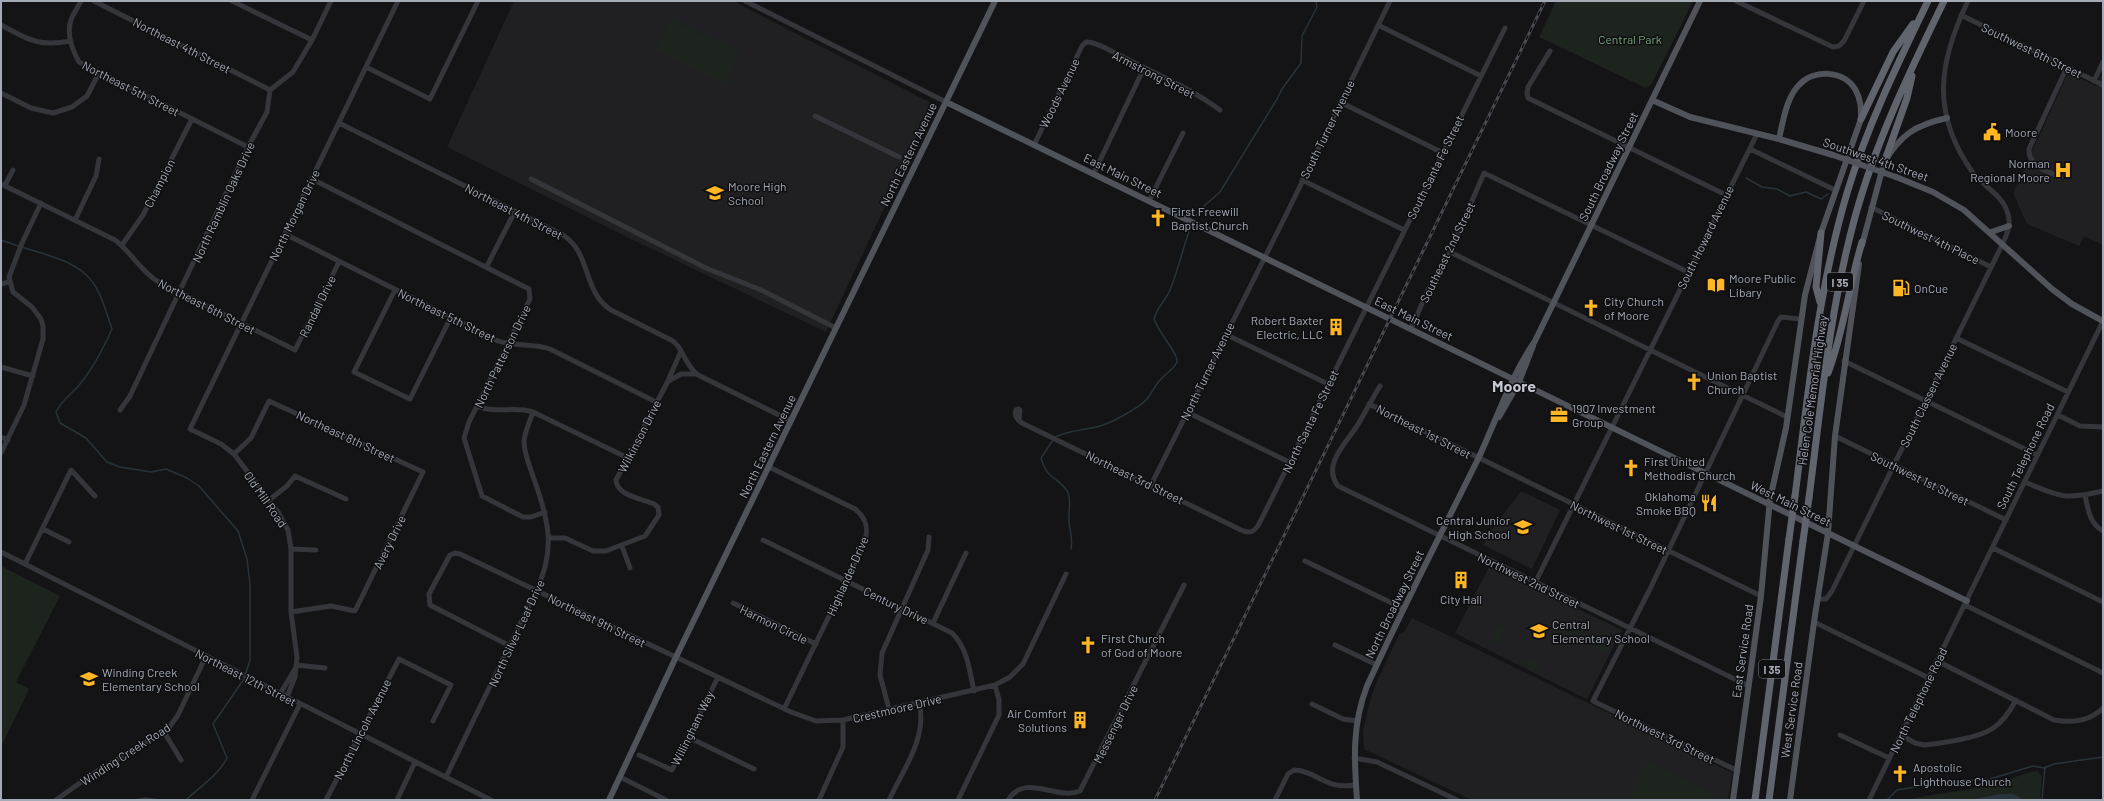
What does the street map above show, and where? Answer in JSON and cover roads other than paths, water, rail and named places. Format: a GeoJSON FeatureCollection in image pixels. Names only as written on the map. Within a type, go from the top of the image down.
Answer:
{"type":"FeatureCollection","features":[{"type":"Feature","properties":{"kind":"highway","name":"Helen Cole Memorial Highway"},"geometry":{"type":"LineString","coordinates":[[1769,800],[1834,314],[1855,216],[1876,152],[1915,62],[1944,1]]}},
{"type":"Feature","properties":{"kind":"highway","name":"Helen Cole Memorial Highway"},"geometry":{"type":"LineString","coordinates":[[1754,800],[1821,304],[1829,260],[1860,154],[1891,78],[1926,4]]}},
{"type":"Feature","properties":{"kind":"highway"},"geometry":{"type":"LineString","coordinates":[[1861,119],[1893,52],[1926,4]]}},
{"type":"Feature","properties":{"kind":"highway"},"geometry":{"type":"LineString","coordinates":[[1884,163],[1906,98],[1915,62]]}},
{"type":"Feature","properties":{"kind":"highway"},"geometry":{"type":"LineString","coordinates":[[1820,233],[1816,287],[1821,304]]}},
{"type":"Feature","properties":{"kind":"highway"},"geometry":{"type":"LineString","coordinates":[[1824,387],[1838,347],[1853,273],[1862,242]]}},
{"type":"Feature","properties":{"kind":"main road","name":"North Eastern Avenue"},"geometry":{"type":"LineString","coordinates":[[609,800],[676,657],[995,1]]}},
{"type":"Feature","properties":{"kind":"main road","name":"South Broadway Street"},"geometry":{"type":"LineString","coordinates":[[1516,381],[1524,356],[1535,341],[1700,1]]}},
{"type":"Feature","properties":{"kind":"main road"},"geometry":{"type":"LineString","coordinates":[[1779,139],[1792,95],[1799,84],[1814,75],[1830,74],[1850,84],[1860,99],[1861,119]]}},
{"type":"Feature","properties":{"kind":"main road","name":"Southwest 4th Street"},"geometry":{"type":"LineString","coordinates":[[1652,100],[1690,117],[1779,139],[1833,155],[1915,183],[1946,198],[1964,210],[1991,232],[2056,292],[2082,310],[2103,321]]}},
{"type":"Feature","properties":{"kind":"main road","name":"East Main Street"},"geometry":{"type":"LineString","coordinates":[[946,102],[1094,173],[1516,381]]}},
{"type":"Feature","properties":{"kind":"main road","name":"West Service Road"},"geometry":{"type":"LineString","coordinates":[[1790,800],[1817,600],[1828,533],[1835,436],[1844,361],[1862,242],[1870,207],[1884,163],[1896,144],[1908,133],[1925,123],[1947,118]]}},
{"type":"Feature","properties":{"kind":"main road","name":"East Service Road"},"geometry":{"type":"LineString","coordinates":[[1734,800],[1761,596],[1770,505],[1787,417],[1800,319],[1820,233],[1861,119]]}},
{"type":"Feature","properties":{"kind":"main road"},"geometry":{"type":"LineString","coordinates":[[1991,232],[2009,226]]}},
{"type":"Feature","properties":{"kind":"main road","name":"North Broadway Street"},"geometry":{"type":"LineString","coordinates":[[1357,800],[1354,738],[1364,693],[1516,381]]}},
{"type":"Feature","properties":{"kind":"main road","name":"West Main Street"},"geometry":{"type":"LineString","coordinates":[[1516,381],[1828,533],[1966,603]]}},
{"type":"Feature","properties":{"kind":"street","name":"Northeast 5th Street"},"geometry":{"type":"LineString","coordinates":[[81,1],[70,21],[71,41],[73,50],[79,62],[98,73],[248,147]]}},
{"type":"Feature","properties":{"kind":"street","name":"Northeast 4th Street"},"geometry":{"type":"LineString","coordinates":[[94,1],[270,90]]}},
{"type":"Feature","properties":{"kind":"street"},"geometry":{"type":"LineString","coordinates":[[232,1],[312,40]]}},
{"type":"Feature","properties":{"kind":"street"},"geometry":{"type":"LineString","coordinates":[[270,90],[293,72],[312,40],[331,1]]}},
{"type":"Feature","properties":{"kind":"street","name":"North Morgan Drive"},"geometry":{"type":"LineString","coordinates":[[190,428],[242,324],[398,1]]}},
{"type":"Feature","properties":{"kind":"street"},"geometry":{"type":"LineString","coordinates":[[366,67],[430,99],[478,1]]}},
{"type":"Feature","properties":{"kind":"street","name":"East Main Street"},"geometry":{"type":"LineString","coordinates":[[745,1],[946,102]]}},
{"type":"Feature","properties":{"kind":"street","name":"South Turner Avenue"},"geometry":{"type":"LineString","coordinates":[[1263,257],[1390,1]]}},
{"type":"Feature","properties":{"kind":"street"},"geometry":{"type":"LineString","coordinates":[[1736,1],[1827,45],[1837,47],[1844,41],[1864,1]]}},
{"type":"Feature","properties":{"kind":"street"},"geometry":{"type":"LineString","coordinates":[[1968,1],[1951,38],[1944,69],[1944,96],[1947,118],[1955,142],[1968,166],[2005,206],[2009,216],[2009,226]]}},
{"type":"Feature","properties":{"kind":"street","name":"Southwest 6th Street"},"geometry":{"type":"LineString","coordinates":[[1961,15],[2103,86]]}},
{"type":"Feature","properties":{"kind":"street"},"geometry":{"type":"LineString","coordinates":[[1,25],[33,41],[52,44],[71,41]]}},
{"type":"Feature","properties":{"kind":"street"},"geometry":{"type":"LineString","coordinates":[[1378,25],[1480,76]]}},
{"type":"Feature","properties":{"kind":"street","name":"South Santa Fe Street"},"geometry":{"type":"LineString","coordinates":[[1366,307],[1504,28]]}},
{"type":"Feature","properties":{"kind":"street","name":"Armstrong Street"},"geometry":{"type":"LineString","coordinates":[[1086,42],[1103,48],[1194,93],[1220,110]]}},
{"type":"Feature","properties":{"kind":"street","name":"Woods Avenue"},"geometry":{"type":"LineString","coordinates":[[1034,145],[1082,46],[1086,42]]}},
{"type":"Feature","properties":{"kind":"street"},"geometry":{"type":"LineString","coordinates":[[1550,51],[1528,87],[1526,93],[1528,98],[1726,195]]}},
{"type":"Feature","properties":{"kind":"street"},"geometry":{"type":"LineString","coordinates":[[2094,81],[2103,62]]}},
{"type":"Feature","properties":{"kind":"street"},"geometry":{"type":"LineString","coordinates":[[2060,177],[2038,167],[2031,159],[2030,146],[2067,67]]}},
{"type":"Feature","properties":{"kind":"street"},"geometry":{"type":"LineString","coordinates":[[1094,173],[1144,68]]}},
{"type":"Feature","properties":{"kind":"street"},"geometry":{"type":"LineString","coordinates":[[1,93],[31,108],[53,113],[72,107],[87,96],[98,73]]}},
{"type":"Feature","properties":{"kind":"street","name":"North Ramblin Oaks Drive"},"geometry":{"type":"LineString","coordinates":[[120,410],[130,396],[248,147],[268,112],[270,90]]}},
{"type":"Feature","properties":{"kind":"street"},"geometry":{"type":"LineString","coordinates":[[1340,102],[1443,153]]}},
{"type":"Feature","properties":{"kind":"street"},"geometry":{"type":"LineString","coordinates":[[815,116],[899,157]]}},
{"type":"Feature","properties":{"kind":"street","name":"Champion"},"geometry":{"type":"LineString","coordinates":[[122,245],[143,215],[192,119]]}},
{"type":"Feature","properties":{"kind":"street","name":"Northeast 4th Street"},"geometry":{"type":"LineString","coordinates":[[339,123],[563,235],[576,245],[595,295],[602,303],[611,310],[673,341],[681,351],[688,366],[698,375],[791,421]]}},
{"type":"Feature","properties":{"kind":"street"},"geometry":{"type":"LineString","coordinates":[[1149,201],[1183,133]]}},
{"type":"Feature","properties":{"kind":"street","name":"South Howard Avenue"},"geometry":{"type":"LineString","coordinates":[[1535,583],[1612,428],[1649,349],[1757,134]]}},
{"type":"Feature","properties":{"kind":"street"},"geometry":{"type":"LineString","coordinates":[[1750,149],[1835,190]]}},
{"type":"Feature","properties":{"kind":"street"},"geometry":{"type":"LineString","coordinates":[[75,220],[96,176],[99,159]]}},
{"type":"Feature","properties":{"kind":"street"},"geometry":{"type":"LineString","coordinates":[[3,185],[12,170]]}},
{"type":"Feature","properties":{"kind":"street","name":"Southeast 2nd Street"},"geometry":{"type":"LineString","coordinates":[[1410,329],[1428,290],[1450,252],[1484,174],[1591,226]]}},
{"type":"Feature","properties":{"kind":"street","name":"North Patterson Drive"},"geometry":{"type":"LineString","coordinates":[[312,179],[521,283],[530,292],[530,299],[465,431],[464,438],[482,496],[523,517],[531,517],[545,512]]}},
{"type":"Feature","properties":{"kind":"street"},"geometry":{"type":"LineString","coordinates":[[531,179],[708,269],[759,289],[836,328]]}},
{"type":"Feature","properties":{"kind":"street"},"geometry":{"type":"LineString","coordinates":[[1302,180],[1404,230]]}},
{"type":"Feature","properties":{"kind":"street","name":"Northeast 6th Street"},"geometry":{"type":"LineString","coordinates":[[3,185],[122,245],[151,277],[295,350]]}},
{"type":"Feature","properties":{"kind":"street"},"geometry":{"type":"LineString","coordinates":[[1,453],[24,405],[42,348],[43,326],[36,311],[17,296],[9,282],[16,257],[41,203]]}},
{"type":"Feature","properties":{"kind":"street","name":"Southwest 4th Place"},"geometry":{"type":"LineString","coordinates":[[1870,207],[1991,267]]}},
{"type":"Feature","properties":{"kind":"street"},"geometry":{"type":"LineString","coordinates":[[487,266],[515,211]]}},
{"type":"Feature","properties":{"kind":"street"},"geometry":{"type":"LineString","coordinates":[[1591,226],[1688,272]]}},
{"type":"Feature","properties":{"kind":"street","name":"South Classen Avenue"},"geometry":{"type":"LineString","coordinates":[[1817,600],[1826,599],[1829,596],[2003,243],[2009,226]]}},
{"type":"Feature","properties":{"kind":"street","name":"Northeast 5th Street"},"geometry":{"type":"LineString","coordinates":[[285,234],[395,290],[508,344],[537,346],[550,349],[656,402]]}},
{"type":"Feature","properties":{"kind":"street"},"geometry":{"type":"LineString","coordinates":[[1450,252],[1787,417]]}},
{"type":"Feature","properties":{"kind":"street","name":"North Turner Avenue"},"geometry":{"type":"LineString","coordinates":[[1151,485],[1263,257]]}},
{"type":"Feature","properties":{"kind":"street","name":"Randall Drive"},"geometry":{"type":"LineString","coordinates":[[295,350],[339,262]]}},
{"type":"Feature","properties":{"kind":"street"},"geometry":{"type":"LineString","coordinates":[[1,284],[9,282]]}},
{"type":"Feature","properties":{"kind":"street"},"geometry":{"type":"LineString","coordinates":[[395,290],[354,372],[410,399],[451,317]]}},
{"type":"Feature","properties":{"kind":"street","name":"North Santa Fe Street"},"geometry":{"type":"LineString","coordinates":[[1252,532],[1259,524],[1366,307]]}},
{"type":"Feature","properties":{"kind":"street"},"geometry":{"type":"LineString","coordinates":[[1630,628],[1780,318],[1800,319]]}},
{"type":"Feature","properties":{"kind":"street","name":"South Telephone Road"},"geometry":{"type":"LineString","coordinates":[[1966,603],[2103,321]]}},
{"type":"Feature","properties":{"kind":"street"},"geometry":{"type":"LineString","coordinates":[[1225,334],[1328,384]]}},
{"type":"Feature","properties":{"kind":"street"},"geometry":{"type":"LineString","coordinates":[[1956,338],[2068,392]]}},
{"type":"Feature","properties":{"kind":"street","name":"Wilkinson Drive"},"geometry":{"type":"LineString","coordinates":[[550,538],[565,538],[596,552],[606,551],[622,546],[645,536],[660,512],[654,504],[622,492],[618,488],[616,480],[667,383],[681,351]]}},
{"type":"Feature","properties":{"kind":"street"},"geometry":{"type":"LineString","coordinates":[[1844,361],[2038,455]]}},
{"type":"Feature","properties":{"kind":"street"},"geometry":{"type":"LineString","coordinates":[[1,367],[33,376]]}},
{"type":"Feature","properties":{"kind":"street"},"geometry":{"type":"LineString","coordinates":[[667,383],[681,374],[698,375]]}},
{"type":"Feature","properties":{"kind":"street","name":"Northwest 2nd Street"},"geometry":{"type":"LineString","coordinates":[[1380,386],[1356,427],[1342,444],[1333,465],[1333,479],[1342,489],[1749,686]]}},
{"type":"Feature","properties":{"kind":"street","name":"Northeast 8th Street"},"geometry":{"type":"LineString","coordinates":[[234,454],[251,438],[269,401],[423,472]]}},
{"type":"Feature","properties":{"kind":"street","name":"Northeast 1st Street"},"geometry":{"type":"LineString","coordinates":[[1369,404],[1478,458]]}},
{"type":"Feature","properties":{"kind":"street"},"geometry":{"type":"LineString","coordinates":[[477,406],[490,411],[522,409],[533,412],[628,458]]}},
{"type":"Feature","properties":{"kind":"street","name":"North Silver Leaf Drive"},"geometry":{"type":"LineString","coordinates":[[446,777],[536,592],[546,567],[550,538],[545,512],[525,451],[525,436],[533,412]]}},
{"type":"Feature","properties":{"kind":"street"},"geometry":{"type":"LineString","coordinates":[[1187,412],[1289,462]]}},
{"type":"Feature","properties":{"kind":"street"},"geometry":{"type":"LineString","coordinates":[[2058,415],[2080,426],[2103,427]]}},
{"type":"Feature","properties":{"kind":"street","name":"Northeast 3rd Street"},"geometry":{"type":"LineString","coordinates":[[1019,420],[1043,434],[1246,532],[1252,532]]}},
{"type":"Feature","properties":{"kind":"street","name":"Old Mill Road"},"geometry":{"type":"LineString","coordinates":[[190,428],[221,444],[234,454],[285,523],[291,549],[291,612],[296,648],[295,677],[287,697]]}},
{"type":"Feature","properties":{"kind":"street","name":"Southwest 1st Street"},"geometry":{"type":"LineString","coordinates":[[1835,436],[2006,520]]}},
{"type":"Feature","properties":{"kind":"street"},"geometry":{"type":"LineString","coordinates":[[1,437],[8,440]]}},
{"type":"Feature","properties":{"kind":"street","name":"Northwest 1st Street"},"geometry":{"type":"LineString","coordinates":[[1478,458],[1761,596]]}},
{"type":"Feature","properties":{"kind":"street","name":"Highlander Drive"},"geometry":{"type":"LineString","coordinates":[[769,467],[852,506],[863,516],[867,528],[866,540],[784,709]]}},
{"type":"Feature","properties":{"kind":"street"},"geometry":{"type":"LineString","coordinates":[[26,564],[71,470],[95,496]]}},
{"type":"Feature","properties":{"kind":"street","name":"Avery Drive"},"geometry":{"type":"LineString","coordinates":[[291,612],[331,606],[355,611],[423,472]]}},
{"type":"Feature","properties":{"kind":"street"},"geometry":{"type":"LineString","coordinates":[[269,500],[287,486],[295,476],[346,499]]}},
{"type":"Feature","properties":{"kind":"street"},"geometry":{"type":"LineString","coordinates":[[2025,482],[2058,496],[2085,495],[2103,491]]}},
{"type":"Feature","properties":{"kind":"street"},"geometry":{"type":"LineString","coordinates":[[2085,495],[2091,519],[2103,531]]}},
{"type":"Feature","properties":{"kind":"street"},"geometry":{"type":"LineString","coordinates":[[43,529],[69,542]]}},
{"type":"Feature","properties":{"kind":"street"},"geometry":{"type":"LineString","coordinates":[[889,709],[880,675],[880,661],[885,646],[928,550],[929,537]]}},
{"type":"Feature","properties":{"kind":"street","name":"Century Drive"},"geometry":{"type":"LineString","coordinates":[[762,540],[952,633],[961,643],[968,661],[974,691]]}},
{"type":"Feature","properties":{"kind":"street"},"geometry":{"type":"LineString","coordinates":[[622,546],[630,568]]}},
{"type":"Feature","properties":{"kind":"street"},"geometry":{"type":"LineString","coordinates":[[1993,548],[2103,602]]}},
{"type":"Feature","properties":{"kind":"street"},"geometry":{"type":"LineString","coordinates":[[291,549],[316,550]]}},
{"type":"Feature","properties":{"kind":"street","name":"Northeast 12th Street"},"geometry":{"type":"LineString","coordinates":[[1,552],[491,800]]}},
{"type":"Feature","properties":{"kind":"street","name":"Northeast 9th Street"},"geometry":{"type":"LineString","coordinates":[[510,646],[430,605],[429,594],[445,561],[452,553],[460,554],[536,592],[676,657]]}},
{"type":"Feature","properties":{"kind":"street"},"geometry":{"type":"LineString","coordinates":[[933,623],[966,553]]}},
{"type":"Feature","properties":{"kind":"street"},"geometry":{"type":"LineString","coordinates":[[1305,561],[1404,609]]}},
{"type":"Feature","properties":{"kind":"street","name":"Crestmoore Drive"},"geometry":{"type":"LineString","coordinates":[[676,657],[784,709],[816,721],[843,720],[974,691],[995,685],[1010,677],[1023,664],[1066,574]]}},
{"type":"Feature","properties":{"kind":"street","name":"Messenger Drive"},"geometry":{"type":"LineString","coordinates":[[1065,799],[1076,795],[1088,780],[1184,585]]}},
{"type":"Feature","properties":{"kind":"street","name":"Harmon Circle"},"geometry":{"type":"LineString","coordinates":[[732,603],[816,644]]}},
{"type":"Feature","properties":{"kind":"street","name":"North Telephone Road"},"geometry":{"type":"LineString","coordinates":[[1869,800],[1966,603]]}},
{"type":"Feature","properties":{"kind":"street","name":"West Main Street"},"geometry":{"type":"LineString","coordinates":[[1966,603],[2103,672]]}},
{"type":"Feature","properties":{"kind":"street"},"geometry":{"type":"LineString","coordinates":[[1814,622],[1929,678]]}},
{"type":"Feature","properties":{"kind":"street","name":"Northwest 3rd Street"},"geometry":{"type":"LineString","coordinates":[[1630,628],[1593,701],[1738,771]]}},
{"type":"Feature","properties":{"kind":"street"},"geometry":{"type":"LineString","coordinates":[[1335,645],[1377,665]]}},
{"type":"Feature","properties":{"kind":"street","name":"Winding Creek Road"},"geometry":{"type":"LineString","coordinates":[[56,800],[91,775],[164,732],[178,715],[206,656]]}},
{"type":"Feature","properties":{"kind":"street","name":"North Lincoln Avenue"},"geometry":{"type":"LineString","coordinates":[[326,800],[399,659],[451,685],[434,721]]}},
{"type":"Feature","properties":{"kind":"street"},"geometry":{"type":"LineString","coordinates":[[1937,661],[2016,700],[2048,718],[2063,721],[2080,720],[2103,708]]}},
{"type":"Feature","properties":{"kind":"street"},"geometry":{"type":"LineString","coordinates":[[280,694],[296,667],[325,668]]}},
{"type":"Feature","properties":{"kind":"street","name":"Willingham Way"},"geometry":{"type":"LineString","coordinates":[[639,755],[672,770],[718,677]]}},
{"type":"Feature","properties":{"kind":"street"},"geometry":{"type":"LineString","coordinates":[[958,800],[999,715],[999,700],[995,685]]}},
{"type":"Feature","properties":{"kind":"street"},"geometry":{"type":"LineString","coordinates":[[1901,736],[1915,743],[1924,745],[1981,735],[1992,730],[2003,721],[2016,700]]}},
{"type":"Feature","properties":{"kind":"street"},"geometry":{"type":"LineString","coordinates":[[888,800],[921,732],[922,714],[919,702]]}},
{"type":"Feature","properties":{"kind":"street"},"geometry":{"type":"LineString","coordinates":[[252,800],[300,704]]}},
{"type":"Feature","properties":{"kind":"street"},"geometry":{"type":"LineString","coordinates":[[1312,704],[1343,719],[1357,722]]}},
{"type":"Feature","properties":{"kind":"street"},"geometry":{"type":"LineString","coordinates":[[819,800],[843,747],[843,720]]}},
{"type":"Feature","properties":{"kind":"street"},"geometry":{"type":"LineString","coordinates":[[164,732],[181,760]]}},
{"type":"Feature","properties":{"kind":"street"},"geometry":{"type":"LineString","coordinates":[[1840,735],[1889,758]]}},
{"type":"Feature","properties":{"kind":"street"},"geometry":{"type":"LineString","coordinates":[[688,737],[754,769]]}},
{"type":"Feature","properties":{"kind":"street"},"geometry":{"type":"LineString","coordinates":[[1354,758],[1372,760],[1382,764],[1458,800]]}},
{"type":"Feature","properties":{"kind":"street"},"geometry":{"type":"LineString","coordinates":[[397,800],[415,762]]}},
{"type":"Feature","properties":{"kind":"street"},"geometry":{"type":"LineString","coordinates":[[1275,800],[1288,774],[1294,770],[1302,771],[1334,786],[1356,785]]}},
{"type":"Feature","properties":{"kind":"street"},"geometry":{"type":"LineString","coordinates":[[620,777],[666,800]]}},
{"type":"Feature","properties":{"kind":"street"},"geometry":{"type":"LineString","coordinates":[[1008,800],[1014,793],[1029,790],[1052,798]]}},
{"type":"Feature","properties":{"kind":"waterway"},"geometry":{"type":"LineString","coordinates":[[1196,216],[1204,206],[1220,192],[1282,89],[1301,63],[1302,36],[1317,7],[1316,1]]}},
{"type":"Feature","properties":{"kind":"waterway"},"geometry":{"type":"LineString","coordinates":[[1746,178],[1762,187],[1777,189],[1790,196],[1806,192],[1821,199],[1828,194]]}},
{"type":"Feature","properties":{"kind":"waterway"},"geometry":{"type":"LineString","coordinates":[[1055,437],[1094,428],[1118,419],[1132,411],[1147,399],[1159,381],[1175,366],[1177,361],[1176,357],[1154,319],[1157,310],[1166,298],[1176,275],[1190,228]]}},
{"type":"Feature","properties":{"kind":"waterway"},"geometry":{"type":"LineString","coordinates":[[1,240],[18,246]]}},
{"type":"Feature","properties":{"kind":"waterway"},"geometry":{"type":"LineString","coordinates":[[22,247],[71,264],[85,274],[99,292],[112,329],[102,351],[90,371],[80,384],[61,403],[56,412],[60,423],[86,438],[107,462],[120,467],[151,472],[166,469],[187,478],[199,486],[238,531],[247,559],[250,584],[250,660],[244,679],[213,724],[227,758],[218,771],[186,800]]}},
{"type":"Feature","properties":{"kind":"waterway"},"geometry":{"type":"LineString","coordinates":[[1053,440],[1041,458],[1046,470],[1065,488],[1069,496],[1069,522],[1072,542],[1071,549]]}},
{"type":"Feature","properties":{"kind":"waterway"},"geometry":{"type":"LineString","coordinates":[[1887,800],[1897,790],[1950,781],[1990,779],[2033,766],[2044,768],[2054,764],[2103,757]]}},
{"type":"Feature","properties":{"kind":"waterway"},"geometry":{"type":"LineString","coordinates":[[2042,800],[2045,767]]}},
{"type":"Feature","properties":{"kind":"waterway"},"geometry":{"type":"LineString","coordinates":[[134,800],[145,798],[159,800]]}},
{"type":"Feature","properties":{"kind":"railway"},"geometry":{"type":"LineString","coordinates":[[1155,800],[1545,1]]}},
{"type":"Feature","properties":{"kind":"place","name":"Moore"},"geometry":{"type":"Point","coordinates":[1992,132]}},
{"type":"Feature","properties":{"kind":"place","name":"Norman Regional Moore"},"geometry":{"type":"Point","coordinates":[2063,170]}},
{"type":"Feature","properties":{"kind":"place","name":"Moore High School"},"geometry":{"type":"Point","coordinates":[715,193]}},
{"type":"Feature","properties":{"kind":"place","name":"First Freewill Baptist Church"},"geometry":{"type":"Point","coordinates":[1158,218]}},
{"type":"Feature","properties":{"kind":"place","name":"Moore Public Libary"},"geometry":{"type":"Point","coordinates":[1716,285]}},
{"type":"Feature","properties":{"kind":"place","name":"OnCue"},"geometry":{"type":"Point","coordinates":[1901,288]}},
{"type":"Feature","properties":{"kind":"place","name":"City Church of Moore"},"geometry":{"type":"Point","coordinates":[1591,308]}},
{"type":"Feature","properties":{"kind":"place","name":"Robert Baxter Electric, LLC"},"geometry":{"type":"Point","coordinates":[1336,327]}},
{"type":"Feature","properties":{"kind":"place","name":"Union Baptist Church"},"geometry":{"type":"Point","coordinates":[1694,382]}},
{"type":"Feature","properties":{"kind":"place","name":"1907 Investment Group"},"geometry":{"type":"Point","coordinates":[1559,415]}},
{"type":"Feature","properties":{"kind":"place","name":"First United Methodist Church"},"geometry":{"type":"Point","coordinates":[1631,468]}},
{"type":"Feature","properties":{"kind":"place","name":"Oklahoma Smoke BBQ"},"geometry":{"type":"Point","coordinates":[1709,503]}},
{"type":"Feature","properties":{"kind":"place","name":"Central Junior High School"},"geometry":{"type":"Point","coordinates":[1523,527]}},
{"type":"Feature","properties":{"kind":"place","name":"City Hall"},"geometry":{"type":"Point","coordinates":[1461,580]}},
{"type":"Feature","properties":{"kind":"place","name":"Central Elementary School"},"geometry":{"type":"Point","coordinates":[1539,631]}},
{"type":"Feature","properties":{"kind":"place","name":"First Church of God of Moore"},"geometry":{"type":"Point","coordinates":[1088,645]}},
{"type":"Feature","properties":{"kind":"place","name":"Winding Creek Elementary School"},"geometry":{"type":"Point","coordinates":[89,679]}},
{"type":"Feature","properties":{"kind":"place","name":"Air Comfort Solutions"},"geometry":{"type":"Point","coordinates":[1080,720]}},
{"type":"Feature","properties":{"kind":"place","name":"Apostolic Lighthouse Church"},"geometry":{"type":"Point","coordinates":[1900,774]}},
{"type":"Feature","properties":{"kind":"district","name":"Moore"},"geometry":{"type":"Point","coordinates":[1514,385]}},
{"type":"Feature","properties":{"kind":"park label","name":"Central Park"},"geometry":{"type":"Point","coordinates":[1630,39]}}]}
